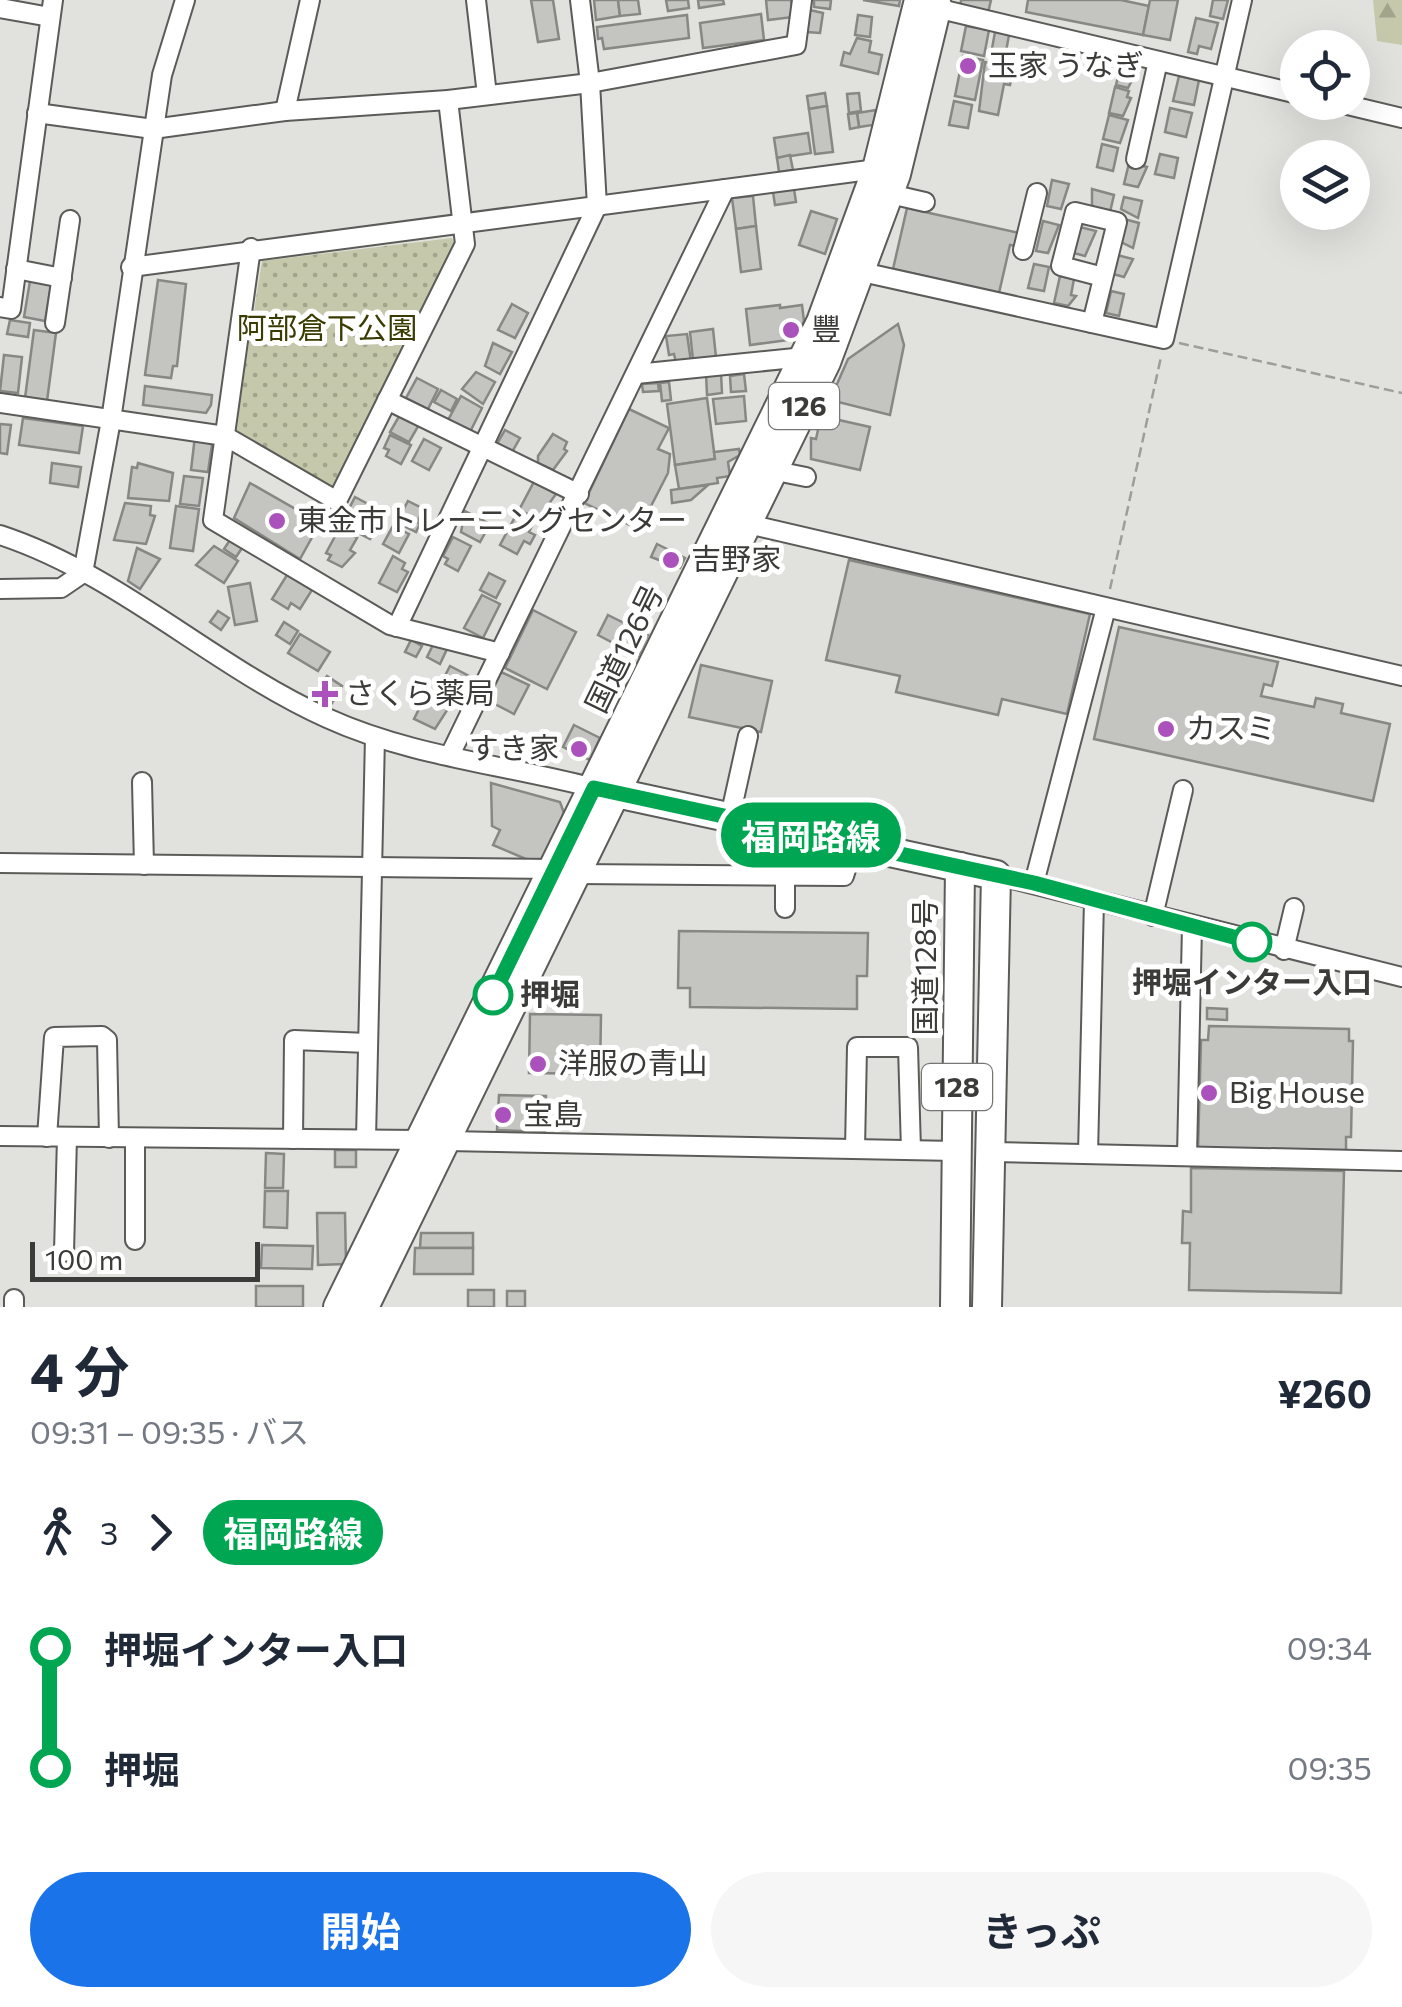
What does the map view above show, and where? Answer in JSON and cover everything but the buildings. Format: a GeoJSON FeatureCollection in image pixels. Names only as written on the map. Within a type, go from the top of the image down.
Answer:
{"type":"FeatureCollection","features":[{"type":"Feature","properties":{"kind":"highway","name":"国道126号"},"geometry":{"type":"LineString","coordinates":[[605,790],[826,362],[862,272],[931,3]]}},
{"type":"Feature","properties":{"kind":"highway","name":"国道126号"},"geometry":{"type":"LineString","coordinates":[[364,1307],[434,1140],[605,790],[883,181]]}},
{"type":"Feature","properties":{"kind":"highway","name":"国道128号"},"geometry":{"type":"LineString","coordinates":[[605,790],[996,875]]}},
{"type":"Feature","properties":{"kind":"highway","name":"国道128号"},"geometry":{"type":"LineString","coordinates":[[954,1307],[956,1151],[950,991],[960,867]]}},
{"type":"Feature","properties":{"kind":"highway","name":"128"},"geometry":{"type":"LineString","coordinates":[[988,1307],[996,875]]}},
{"type":"Feature","properties":{"kind":"highway","name":"国道126号"},"geometry":{"type":"LineString","coordinates":[[338,1307],[434,1140]]}},
{"type":"Feature","properties":{"kind":"highway"},"geometry":{"type":"LineString","coordinates":[[956,1151],[991,1152]]}},
{"type":"Feature","properties":{"kind":"street"},"geometry":{"type":"LineString","coordinates":[[0,589],[61,588],[83,573],[111,420],[162,75],[186,0]]}},
{"type":"Feature","properties":{"kind":"street"},"geometry":{"type":"LineString","coordinates":[[285,112],[310,0]]}},
{"type":"Feature","properties":{"kind":"street"},"geometry":{"type":"LineString","coordinates":[[476,0],[487,95]]}},
{"type":"Feature","properties":{"kind":"street"},"geometry":{"type":"LineString","coordinates":[[397,627],[597,206],[590,83],[580,0]]}},
{"type":"Feature","properties":{"kind":"street"},"geometry":{"type":"LineString","coordinates":[[37,113],[153,129],[285,112],[448,100],[590,83],[796,45],[802,0]]}},
{"type":"Feature","properties":{"kind":"street"},"geometry":{"type":"LineString","coordinates":[[862,272],[1164,340],[1242,0]]}},
{"type":"Feature","properties":{"kind":"street"},"geometry":{"type":"LineString","coordinates":[[931,3],[1280,90]]}},
{"type":"Feature","properties":{"kind":"street"},"geometry":{"type":"LineString","coordinates":[[0,8],[52,8],[11,309],[0,307]]}},
{"type":"Feature","properties":{"kind":"street"},"geometry":{"type":"LineString","coordinates":[[1136,160],[1158,62]]}},
{"type":"Feature","properties":{"kind":"street"},"geometry":{"type":"LineString","coordinates":[[0,403],[225,436],[337,501],[465,244],[448,100]]}},
{"type":"Feature","properties":{"kind":"street"},"geometry":{"type":"LineString","coordinates":[[1370,110],[1402,118]]}},
{"type":"Feature","properties":{"kind":"street"},"geometry":{"type":"LineString","coordinates":[[132,267],[251,248],[725,188],[883,181],[925,202]]}},
{"type":"Feature","properties":{"kind":"street"},"geometry":{"type":"LineString","coordinates":[[450,754],[725,188]]}},
{"type":"Feature","properties":{"kind":"street"},"geometry":{"type":"LineString","coordinates":[[1024,250],[1037,193]]}},
{"type":"Feature","properties":{"kind":"street"},"geometry":{"type":"LineString","coordinates":[[55,323],[70,220]]}},
{"type":"Feature","properties":{"kind":"street"},"geometry":{"type":"LineString","coordinates":[[251,248],[213,520],[397,627],[500,654]]}},
{"type":"Feature","properties":{"kind":"street"},"geometry":{"type":"LineString","coordinates":[[16,270],[62,278]]}},
{"type":"Feature","properties":{"kind":"street"},"geometry":{"type":"LineString","coordinates":[[1092,323],[1103,276]]}},
{"type":"Feature","properties":{"kind":"street"},"geometry":{"type":"LineString","coordinates":[[636,374],[805,357]]}},
{"type":"Feature","properties":{"kind":"street"},"geometry":{"type":"LineString","coordinates":[[387,400],[579,494]]}},
{"type":"Feature","properties":{"kind":"street"},"geometry":{"type":"LineString","coordinates":[[771,470],[806,478]]}},
{"type":"Feature","properties":{"kind":"street"},"geometry":{"type":"LineString","coordinates":[[744,523],[1402,676]]}},
{"type":"Feature","properties":{"kind":"street"},"geometry":{"type":"LineString","coordinates":[[0,534],[83,573],[324,717],[375,738],[605,790]]}},
{"type":"Feature","properties":{"kind":"street"},"geometry":{"type":"LineString","coordinates":[[1034,883],[1074,765],[1106,608]]}},
{"type":"Feature","properties":{"kind":"street"},"geometry":{"type":"LineString","coordinates":[[730,818],[748,736]]}},
{"type":"Feature","properties":{"kind":"street"},"geometry":{"type":"LineString","coordinates":[[366,1139],[375,738]]}},
{"type":"Feature","properties":{"kind":"street"},"geometry":{"type":"LineString","coordinates":[[142,782],[144,865]]}},
{"type":"Feature","properties":{"kind":"street"},"geometry":{"type":"LineString","coordinates":[[1153,916],[1183,790]]}},
{"type":"Feature","properties":{"kind":"street"},"geometry":{"type":"LineString","coordinates":[[0,862],[844,876],[854,844]]}},
{"type":"Feature","properties":{"kind":"street"},"geometry":{"type":"LineString","coordinates":[[785,908],[786,875]]}},
{"type":"Feature","properties":{"kind":"street"},"geometry":{"type":"LineString","coordinates":[[996,875],[1402,977]]}},
{"type":"Feature","properties":{"kind":"street"},"geometry":{"type":"LineString","coordinates":[[1088,1154],[1094,900]]}},
{"type":"Feature","properties":{"kind":"street"},"geometry":{"type":"LineString","coordinates":[[1284,950],[1294,908]]}},
{"type":"Feature","properties":{"kind":"street"},"geometry":{"type":"LineString","coordinates":[[1187,1156],[1192,926]]}},
{"type":"Feature","properties":{"kind":"street"},"geometry":{"type":"LineString","coordinates":[[47,1137],[54,1037],[102,1036],[107,1040],[109,1138]]}},
{"type":"Feature","properties":{"kind":"street"},"geometry":{"type":"LineString","coordinates":[[293,1139],[294,1040],[368,1042]]}},
{"type":"Feature","properties":{"kind":"street"},"geometry":{"type":"LineString","coordinates":[[855,1149],[857,1047],[908,1047],[911,1150]]}},
{"type":"Feature","properties":{"kind":"street"},"geometry":{"type":"LineString","coordinates":[[0,1136],[956,1151]]}},
{"type":"Feature","properties":{"kind":"street"},"geometry":{"type":"LineString","coordinates":[[64,1252],[67,1137]]}},
{"type":"Feature","properties":{"kind":"street"},"geometry":{"type":"LineString","coordinates":[[135,1138],[135,1240]]}},
{"type":"Feature","properties":{"kind":"street"},"geometry":{"type":"LineString","coordinates":[[991,1152],[1402,1161]]}},
{"type":"Feature","properties":{"kind":"path"},"geometry":{"type":"LineString","coordinates":[[1106,608],[1164,340],[1402,393]]}},
{"type":"Feature","properties":{"kind":"green space"},"geometry":{"type":"Polygon","coordinates":[[[1373,0],[1402,0],[1402,45],[1377,41],[1373,0]]]}},
{"type":"Feature","properties":{"kind":"green space","name":"阿部倉下公園"},"geometry":{"type":"Polygon","coordinates":[[[452,238],[454,244],[334,488],[235,431],[262,261],[452,238]]]}},
{"type":"Feature","properties":{"kind":"bus line","name":"福岡路線"},"geometry":{"type":"LineString","coordinates":[[493,995],[594,788],[1034,883],[1252,942]]}},
{"type":"Feature","properties":{"kind":"place","name":"玉家 うなぎ"},"geometry":{"type":"Point","coordinates":[968,66]}},
{"type":"Feature","properties":{"kind":"place","name":"豐"},"geometry":{"type":"Point","coordinates":[791,330]}},
{"type":"Feature","properties":{"kind":"place","name":"東金市トレーニングセンター"},"geometry":{"type":"Point","coordinates":[277,521]}},
{"type":"Feature","properties":{"kind":"place","name":"吉野家"},"geometry":{"type":"Point","coordinates":[671,560]}},
{"type":"Feature","properties":{"kind":"place","name":"さくら薬局"},"geometry":{"type":"Point","coordinates":[325,694]}},
{"type":"Feature","properties":{"kind":"place","name":"カスミ"},"geometry":{"type":"Point","coordinates":[1166,729]}},
{"type":"Feature","properties":{"kind":"place","name":"すき家"},"geometry":{"type":"Point","coordinates":[579,749]}},
{"type":"Feature","properties":{"kind":"place","name":"押堀インター入口"},"geometry":{"type":"Point","coordinates":[1252,942]}},
{"type":"Feature","properties":{"kind":"place","name":"押堀"},"geometry":{"type":"Point","coordinates":[493,995]}},
{"type":"Feature","properties":{"kind":"place","name":"洋服の青山"},"geometry":{"type":"Point","coordinates":[538,1064]}},
{"type":"Feature","properties":{"kind":"place","name":"Big House"},"geometry":{"type":"Point","coordinates":[1209,1093]}},
{"type":"Feature","properties":{"kind":"place","name":"宝島"},"geometry":{"type":"Point","coordinates":[503,1115]}}]}
